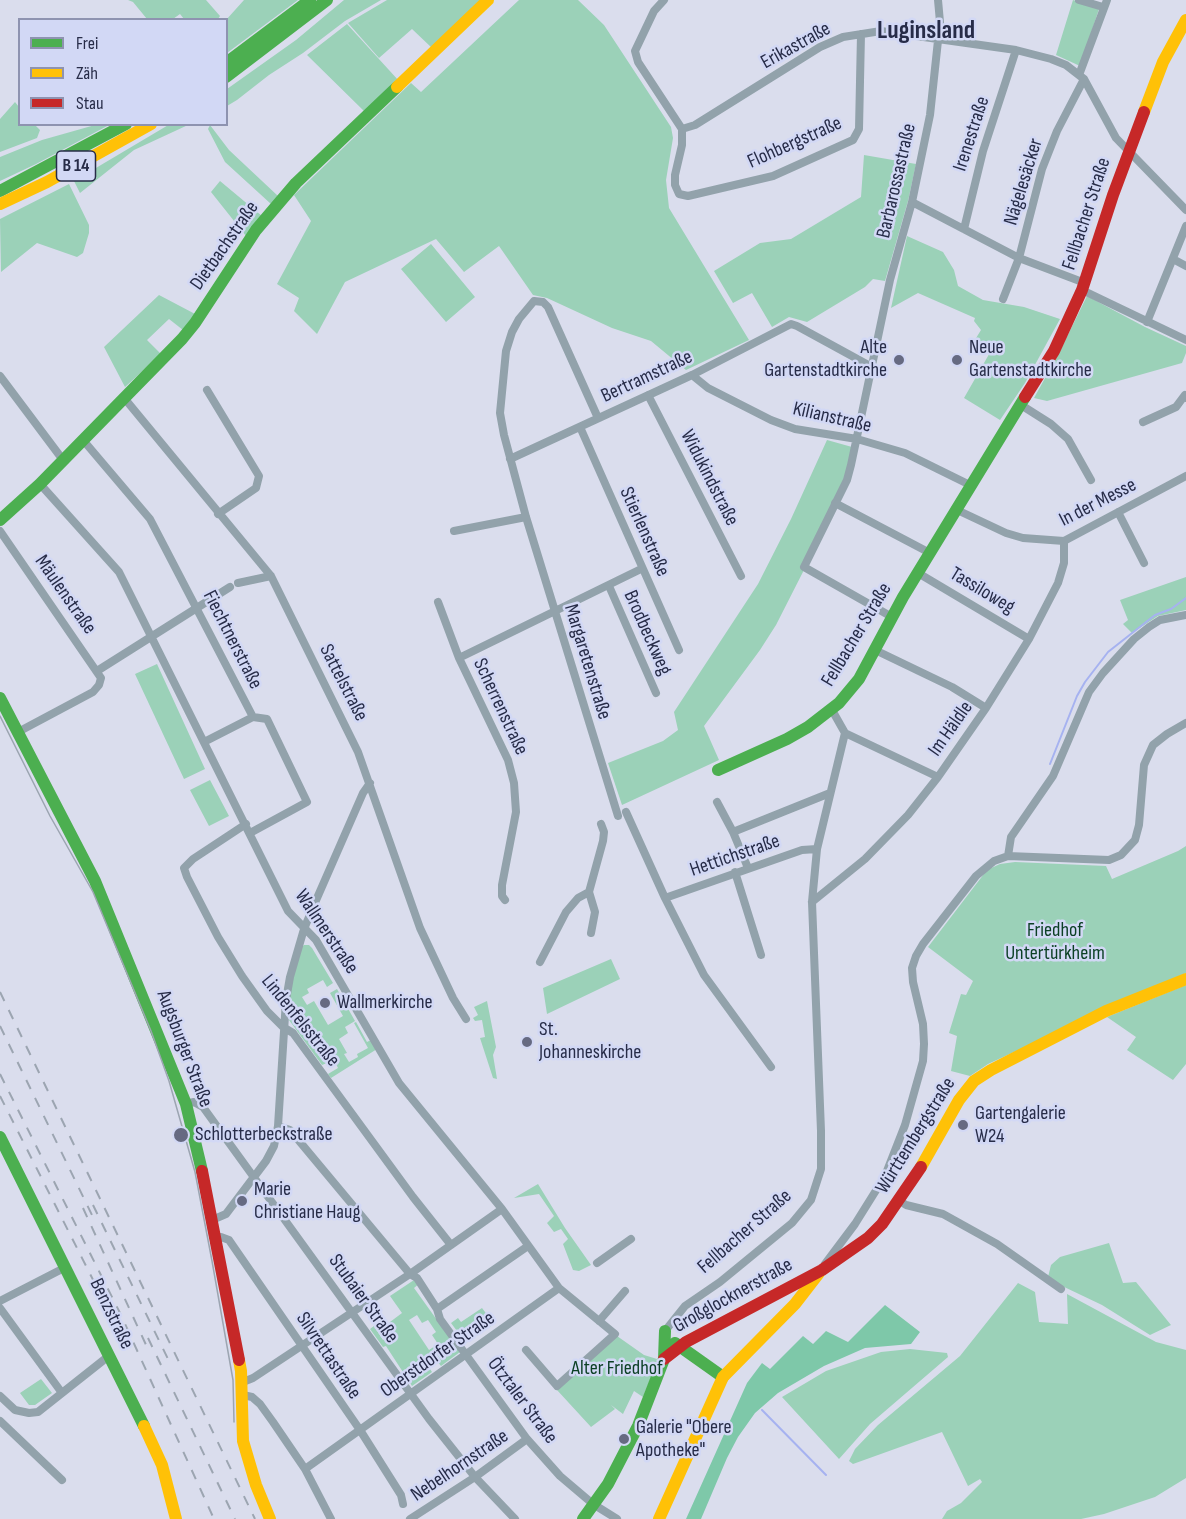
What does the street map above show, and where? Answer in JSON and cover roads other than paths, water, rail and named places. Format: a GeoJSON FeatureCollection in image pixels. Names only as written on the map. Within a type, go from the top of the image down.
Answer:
{"type":"FeatureCollection","features":[{"type":"Feature","properties":{"kind":"main road"},"geometry":{"type":"LineString","coordinates":[[228,62],[310,0]]}},
{"type":"Feature","properties":{"kind":"main road"},"geometry":{"type":"LineString","coordinates":[[228,75],[327,0]]}},
{"type":"Feature","properties":{"kind":"main road","name":"Dietbachstraße"},"geometry":{"type":"LineString","coordinates":[[0,520],[40,484],[195,323],[256,230],[296,183],[488,0]]}},
{"type":"Feature","properties":{"kind":"main road","name":"Fellbacher Straße"},"geometry":{"type":"LineString","coordinates":[[832,710],[849,692],[875,650],[891,617],[955,509],[1054,351],[1084,286],[1113,195],[1167,54],[1186,20]]}},
{"type":"Feature","properties":{"kind":"main road","name":"B 14"},"geometry":{"type":"LineString","coordinates":[[0,191],[40,172],[122,126]]}},
{"type":"Feature","properties":{"kind":"main road","name":"B 14"},"geometry":{"type":"LineString","coordinates":[[0,204],[47,182],[147,126]]}},
{"type":"Feature","properties":{"kind":"main road","name":"Augsburger Straße"},"geometry":{"type":"LineString","coordinates":[[0,698],[99,891],[186,1104],[197,1144],[243,1388],[243,1440],[256,1485],[270,1519]]}},
{"type":"Feature","properties":{"kind":"main road"},"geometry":{"type":"LineString","coordinates":[[718,770],[787,739],[832,710]]}},
{"type":"Feature","properties":{"kind":"main road","name":"Württembergstraße"},"geometry":{"type":"LineString","coordinates":[[822,1270],[868,1238],[882,1224],[900,1201],[937,1142],[959,1100],[974,1081],[1001,1064],[1106,1011],[1186,979]]}},
{"type":"Feature","properties":{"kind":"main road","name":"Benzstraße"},"geometry":{"type":"LineString","coordinates":[[0,1137],[110,1355],[162,1465],[174,1518]]}},
{"type":"Feature","properties":{"kind":"main road"},"geometry":{"type":"LineString","coordinates":[[659,1519],[723,1377],[795,1304],[822,1270]]}},
{"type":"Feature","properties":{"kind":"main road","name":"Großglocknerstraße"},"geometry":{"type":"LineString","coordinates":[[583,1519],[608,1484],[628,1447],[657,1383],[664,1359],[680,1347],[822,1270]]}},
{"type":"Feature","properties":{"kind":"main road"},"geometry":{"type":"LineString","coordinates":[[787,1288],[793,1290],[796,1295],[795,1304]]}},
{"type":"Feature","properties":{"kind":"main road"},"geometry":{"type":"LineString","coordinates":[[665,1331],[680,1347],[723,1377]]}},
{"type":"Feature","properties":{"kind":"main road"},"geometry":{"type":"LineString","coordinates":[[664,1359],[665,1331]]}},
{"type":"Feature","properties":{"kind":"street"},"geometry":{"type":"LineString","coordinates":[[664,0],[654,11],[635,51],[638,62],[682,129]]}},
{"type":"Feature","properties":{"kind":"street","name":"Barbarossastraße"},"geometry":{"type":"LineString","coordinates":[[891,617],[804,567],[849,472],[857,439],[890,280],[912,202],[930,115],[940,22],[938,0]]}},
{"type":"Feature","properties":{"kind":"street"},"geometry":{"type":"LineString","coordinates":[[1079,0],[1105,3]]}},
{"type":"Feature","properties":{"kind":"street","name":"Nägelesäcker"},"geometry":{"type":"LineString","coordinates":[[1003,298],[1019,258],[1042,169],[1082,77],[1105,3]]}},
{"type":"Feature","properties":{"kind":"street","name":"Erikastraße"},"geometry":{"type":"LineString","coordinates":[[682,129],[695,125],[717,112],[820,47],[843,37],[881,31],[1016,50],[1052,58],[1082,77]]}},
{"type":"Feature","properties":{"kind":"street","name":"Flohbergstraße"},"geometry":{"type":"LineString","coordinates":[[682,129],[682,145],[675,185],[679,194],[688,196],[774,176],[853,140],[859,129],[861,34]]}},
{"type":"Feature","properties":{"kind":"street","name":"Irenestraße"},"geometry":{"type":"LineString","coordinates":[[964,229],[983,151],[1016,50]]}},
{"type":"Feature","properties":{"kind":"street"},"geometry":{"type":"LineString","coordinates":[[1082,77],[1116,138],[1186,210]]}},
{"type":"Feature","properties":{"kind":"street"},"geometry":{"type":"LineString","coordinates":[[912,202],[1019,258],[1084,286],[1146,322],[1186,340]]}},
{"type":"Feature","properties":{"kind":"street"},"geometry":{"type":"LineString","coordinates":[[1146,322],[1186,226]]}},
{"type":"Feature","properties":{"kind":"street"},"geometry":{"type":"LineString","coordinates":[[1173,259],[1186,266]]}},
{"type":"Feature","properties":{"kind":"street","name":"Margaretenstraße"},"geometry":{"type":"LineString","coordinates":[[598,418],[548,307],[543,302],[534,301],[527,308],[513,332],[506,351],[500,413],[510,459],[554,611],[622,814],[704,975],[771,1067]]}},
{"type":"Feature","properties":{"kind":"street","name":"Bertramstraße"},"geometry":{"type":"LineString","coordinates":[[510,459],[692,375],[786,326],[797,326],[872,368]]}},
{"type":"Feature","properties":{"kind":"street","name":"Kilianstraße"},"geometry":{"type":"LineString","coordinates":[[692,375],[708,388],[771,420],[795,429],[857,439],[905,453],[970,484]]}},
{"type":"Feature","properties":{"kind":"street"},"geometry":{"type":"LineString","coordinates":[[0,376],[63,460]]}},
{"type":"Feature","properties":{"kind":"street"},"geometry":{"type":"LineString","coordinates":[[207,390],[259,476],[256,488],[218,514]]}},
{"type":"Feature","properties":{"kind":"street","name":"Widukindstraße"},"geometry":{"type":"LineString","coordinates":[[648,395],[741,576]]}},
{"type":"Feature","properties":{"kind":"street"},"geometry":{"type":"LineString","coordinates":[[1143,422],[1176,407],[1186,396]]}},
{"type":"Feature","properties":{"kind":"street","name":"Sattelstraße"},"geometry":{"type":"LineString","coordinates":[[124,399],[271,576],[358,752],[420,927],[453,998],[466,1019]]}},
{"type":"Feature","properties":{"kind":"street"},"geometry":{"type":"LineString","coordinates":[[1021,405],[1051,424],[1068,439],[1091,480]]}},
{"type":"Feature","properties":{"kind":"street","name":"Stierlenstraße"},"geometry":{"type":"LineString","coordinates":[[579,427],[679,650]]}},
{"type":"Feature","properties":{"kind":"street","name":"Fiechtnerstraße"},"geometry":{"type":"LineString","coordinates":[[83,440],[150,519],[253,717],[267,719],[307,802],[248,829]]}},
{"type":"Feature","properties":{"kind":"street","name":"In der Messe"},"geometry":{"type":"LineString","coordinates":[[955,509],[1006,533],[1023,538],[1064,541],[1186,476]]}},
{"type":"Feature","properties":{"kind":"street","name":"Wallmerstraße"},"geometry":{"type":"LineString","coordinates":[[40,484],[119,572],[288,911],[316,940],[399,1083],[502,1209],[560,1288],[615,1334],[557,1386],[526,1350]]}},
{"type":"Feature","properties":{"kind":"street"},"geometry":{"type":"LineString","coordinates":[[835,503],[930,553]]}},
{"type":"Feature","properties":{"kind":"street"},"geometry":{"type":"LineString","coordinates":[[1118,512],[1144,563]]}},
{"type":"Feature","properties":{"kind":"street"},"geometry":{"type":"LineString","coordinates":[[454,531],[526,517]]}},
{"type":"Feature","properties":{"kind":"street","name":"Mäulenstraße"},"geometry":{"type":"LineString","coordinates":[[0,531],[99,675]]}},
{"type":"Feature","properties":{"kind":"street","name":"Im Häldle"},"geometry":{"type":"LineString","coordinates":[[813,902],[865,859],[908,815],[938,777],[986,708],[1029,639],[1058,583],[1064,563],[1064,541]]}},
{"type":"Feature","properties":{"kind":"street"},"geometry":{"type":"LineString","coordinates":[[459,658],[641,569]]}},
{"type":"Feature","properties":{"kind":"street","name":"Tassiloweg"},"geometry":{"type":"LineString","coordinates":[[918,573],[1029,639]]}},
{"type":"Feature","properties":{"kind":"street"},"geometry":{"type":"LineString","coordinates":[[18,732],[93,692],[99,685],[99,675],[151,636],[234,585],[271,576]]}},
{"type":"Feature","properties":{"kind":"street","name":"Brodbeckweg"},"geometry":{"type":"LineString","coordinates":[[609,586],[656,693]]}},
{"type":"Feature","properties":{"kind":"street","name":"Scherrenstraße"},"geometry":{"type":"LineString","coordinates":[[438,602],[459,658],[508,760],[514,783],[516,812],[502,885],[502,896],[505,900]]}},
{"type":"Feature","properties":{"kind":"street"},"geometry":{"type":"LineString","coordinates":[[1008,856],[1011,837],[1053,776],[1089,692],[1103,673],[1134,639],[1149,627],[1160,620],[1186,615]]}},
{"type":"Feature","properties":{"kind":"street"},"geometry":{"type":"LineString","coordinates":[[875,650],[952,687],[986,708]]}},
{"type":"Feature","properties":{"kind":"street","name":"Fellbacher Straße"},"geometry":{"type":"LineString","coordinates":[[665,1331],[685,1306],[720,1282],[792,1223],[811,1200],[821,1169],[813,902],[817,849],[845,733],[832,710]]}},
{"type":"Feature","properties":{"kind":"street"},"geometry":{"type":"LineString","coordinates":[[204,742],[253,717]]}},
{"type":"Feature","properties":{"kind":"street"},"geometry":{"type":"LineString","coordinates":[[822,1270],[855,1224],[885,1176],[905,1125],[920,1074],[924,1044],[923,1024],[913,982],[912,968],[916,956],[976,876],[994,861],[1008,856],[1109,860],[1121,855],[1135,840],[1139,825],[1144,765],[1154,745],[1186,723]]}},
{"type":"Feature","properties":{"kind":"street"},"geometry":{"type":"LineString","coordinates":[[845,733],[938,777]]}},
{"type":"Feature","properties":{"kind":"street"},"geometry":{"type":"LineString","coordinates":[[212,1220],[226,1214],[254,1178],[274,1146],[278,1126],[283,1027],[290,977],[304,929],[363,793],[370,783]]}},
{"type":"Feature","properties":{"kind":"street"},"geometry":{"type":"LineString","coordinates":[[733,832],[830,793]]}},
{"type":"Feature","properties":{"kind":"street"},"geometry":{"type":"LineString","coordinates":[[717,802],[748,868]]}},
{"type":"Feature","properties":{"kind":"street"},"geometry":{"type":"LineString","coordinates":[[591,933],[595,912],[589,892],[603,841],[604,831],[601,824]]}},
{"type":"Feature","properties":{"kind":"street","name":"Lindenfelsstraße"},"geometry":{"type":"LineString","coordinates":[[248,829],[193,859],[184,868],[218,937],[242,976],[267,1011],[283,1027],[293,1033],[451,1245]]}},
{"type":"Feature","properties":{"kind":"street","name":"Hettichstraße"},"geometry":{"type":"LineString","coordinates":[[665,898],[802,850],[817,849]]}},
{"type":"Feature","properties":{"kind":"street"},"geometry":{"type":"LineString","coordinates":[[735,873],[761,955]]}},
{"type":"Feature","properties":{"kind":"street"},"geometry":{"type":"LineString","coordinates":[[540,962],[566,912],[578,898],[589,892]]}},
{"type":"Feature","properties":{"kind":"street","name":"Stubaier Straße"},"geometry":{"type":"LineString","coordinates":[[186,1104],[194,1102],[203,1107],[410,1393],[475,1477],[515,1519]]}},
{"type":"Feature","properties":{"kind":"street","name":"Ötztaler Straße"},"geometry":{"type":"LineString","coordinates":[[278,1126],[290,1130],[410,1275],[417,1278],[437,1309],[440,1319],[527,1439],[560,1476],[613,1518]]}},
{"type":"Feature","properties":{"kind":"street"},"geometry":{"type":"LineString","coordinates":[[900,1201],[906,1205],[943,1215],[997,1244],[1061,1289]]}},
{"type":"Feature","properties":{"kind":"street"},"geometry":{"type":"LineString","coordinates":[[330,1519],[305,1469],[260,1404],[243,1388],[253,1378],[410,1275],[502,1209]]}},
{"type":"Feature","properties":{"kind":"street"},"geometry":{"type":"LineString","coordinates":[[855,1224],[858,1232],[868,1238]]}},
{"type":"Feature","properties":{"kind":"street"},"geometry":{"type":"LineString","coordinates":[[849,1251],[848,1246],[855,1224]]}},
{"type":"Feature","properties":{"kind":"street","name":"Silvrettastraße"},"geometry":{"type":"LineString","coordinates":[[215,1238],[221,1237],[229,1240],[360,1430],[401,1495],[403,1504]]}},
{"type":"Feature","properties":{"kind":"street"},"geometry":{"type":"LineString","coordinates":[[597,1263],[631,1239]]}},
{"type":"Feature","properties":{"kind":"street"},"geometry":{"type":"LineString","coordinates":[[437,1309],[528,1246]]}},
{"type":"Feature","properties":{"kind":"street"},"geometry":{"type":"LineString","coordinates":[[0,1301],[66,1267]]}},
{"type":"Feature","properties":{"kind":"street","name":"Oberstdorfer Straße"},"geometry":{"type":"LineString","coordinates":[[305,1469],[560,1288]]}},
{"type":"Feature","properties":{"kind":"street"},"geometry":{"type":"LineString","coordinates":[[599,1321],[626,1291]]}},
{"type":"Feature","properties":{"kind":"street"},"geometry":{"type":"LineString","coordinates":[[0,1308],[62,1393]]}},
{"type":"Feature","properties":{"kind":"street"},"geometry":{"type":"LineString","coordinates":[[0,1396],[15,1410],[38,1412],[110,1355]]}},
{"type":"Feature","properties":{"kind":"street"},"geometry":{"type":"LineString","coordinates":[[0,1421],[62,1480]]}},
{"type":"Feature","properties":{"kind":"street","name":"Nebelhornstraße"},"geometry":{"type":"LineString","coordinates":[[410,1519],[475,1477],[527,1439]]}},
{"type":"Feature","properties":{"kind":"waterway"},"geometry":{"type":"LineString","coordinates":[[1050,764],[1077,696],[1108,652],[1155,615],[1171,609],[1186,598]]}},
{"type":"Feature","properties":{"kind":"waterway"},"geometry":{"type":"LineString","coordinates":[[762,1410],[826,1475]]}},
{"type":"Feature","properties":{"kind":"tram line"},"geometry":{"type":"LineString","coordinates":[[0,716],[50,816],[93,892],[151,1031],[169,1081],[195,1172],[212,1261],[233,1380],[234,1422]]}},
{"type":"Feature","properties":{"kind":"railway"},"geometry":{"type":"LineString","coordinates":[[0,992],[255,1519]]}},
{"type":"Feature","properties":{"kind":"railway"},"geometry":{"type":"LineString","coordinates":[[0,1026],[92,1215]]}},
{"type":"Feature","properties":{"kind":"railway"},"geometry":{"type":"LineString","coordinates":[[0,1074],[120,1313],[214,1519]]}},
{"type":"Feature","properties":{"kind":"railway"},"geometry":{"type":"LineString","coordinates":[[0,1096],[122,1337]]}},
{"type":"Feature","properties":{"kind":"railway"},"geometry":{"type":"LineString","coordinates":[[93,1205],[169,1361]]}},
{"type":"Feature","properties":{"kind":"railway"},"geometry":{"type":"LineString","coordinates":[[83,1208],[147,1347]]}},
{"type":"Feature","properties":{"kind":"railway"},"geometry":{"type":"LineString","coordinates":[[148,1338],[235,1519]]}},
{"type":"Feature","properties":{"kind":"place","name":"Alte Gartenstadtkirche"},"geometry":{"type":"Point","coordinates":[899,360]}},
{"type":"Feature","properties":{"kind":"place","name":"Neue Gartenstadtkirche"},"geometry":{"type":"Point","coordinates":[957,360]}},
{"type":"Feature","properties":{"kind":"place","name":"Wallmerkirche"},"geometry":{"type":"Point","coordinates":[325,1003]}},
{"type":"Feature","properties":{"kind":"place","name":"St. Johanneskirche"},"geometry":{"type":"Point","coordinates":[527,1042]}},
{"type":"Feature","properties":{"kind":"place","name":"Gartengalerie W24"},"geometry":{"type":"Point","coordinates":[963,1125]}},
{"type":"Feature","properties":{"kind":"place","name":"Schlotterbeckstraße"},"geometry":{"type":"Point","coordinates":[181,1135]}},
{"type":"Feature","properties":{"kind":"place","name":"Marie Christiane Haug"},"geometry":{"type":"Point","coordinates":[242,1201]}},
{"type":"Feature","properties":{"kind":"place","name":"Galerie \"Obere Apotheke\""},"geometry":{"type":"Point","coordinates":[624,1439]}},
{"type":"Feature","properties":{"kind":"district","name":"Luginsland"},"geometry":{"type":"Point","coordinates":[926,31]}},
{"type":"Feature","properties":{"kind":"park label","name":"Friedhof Untertürkheim"},"geometry":{"type":"Point","coordinates":[1055,942]}},
{"type":"Feature","properties":{"kind":"park label","name":"Alter Friedhof"},"geometry":{"type":"Point","coordinates":[617,1369]}}]}
